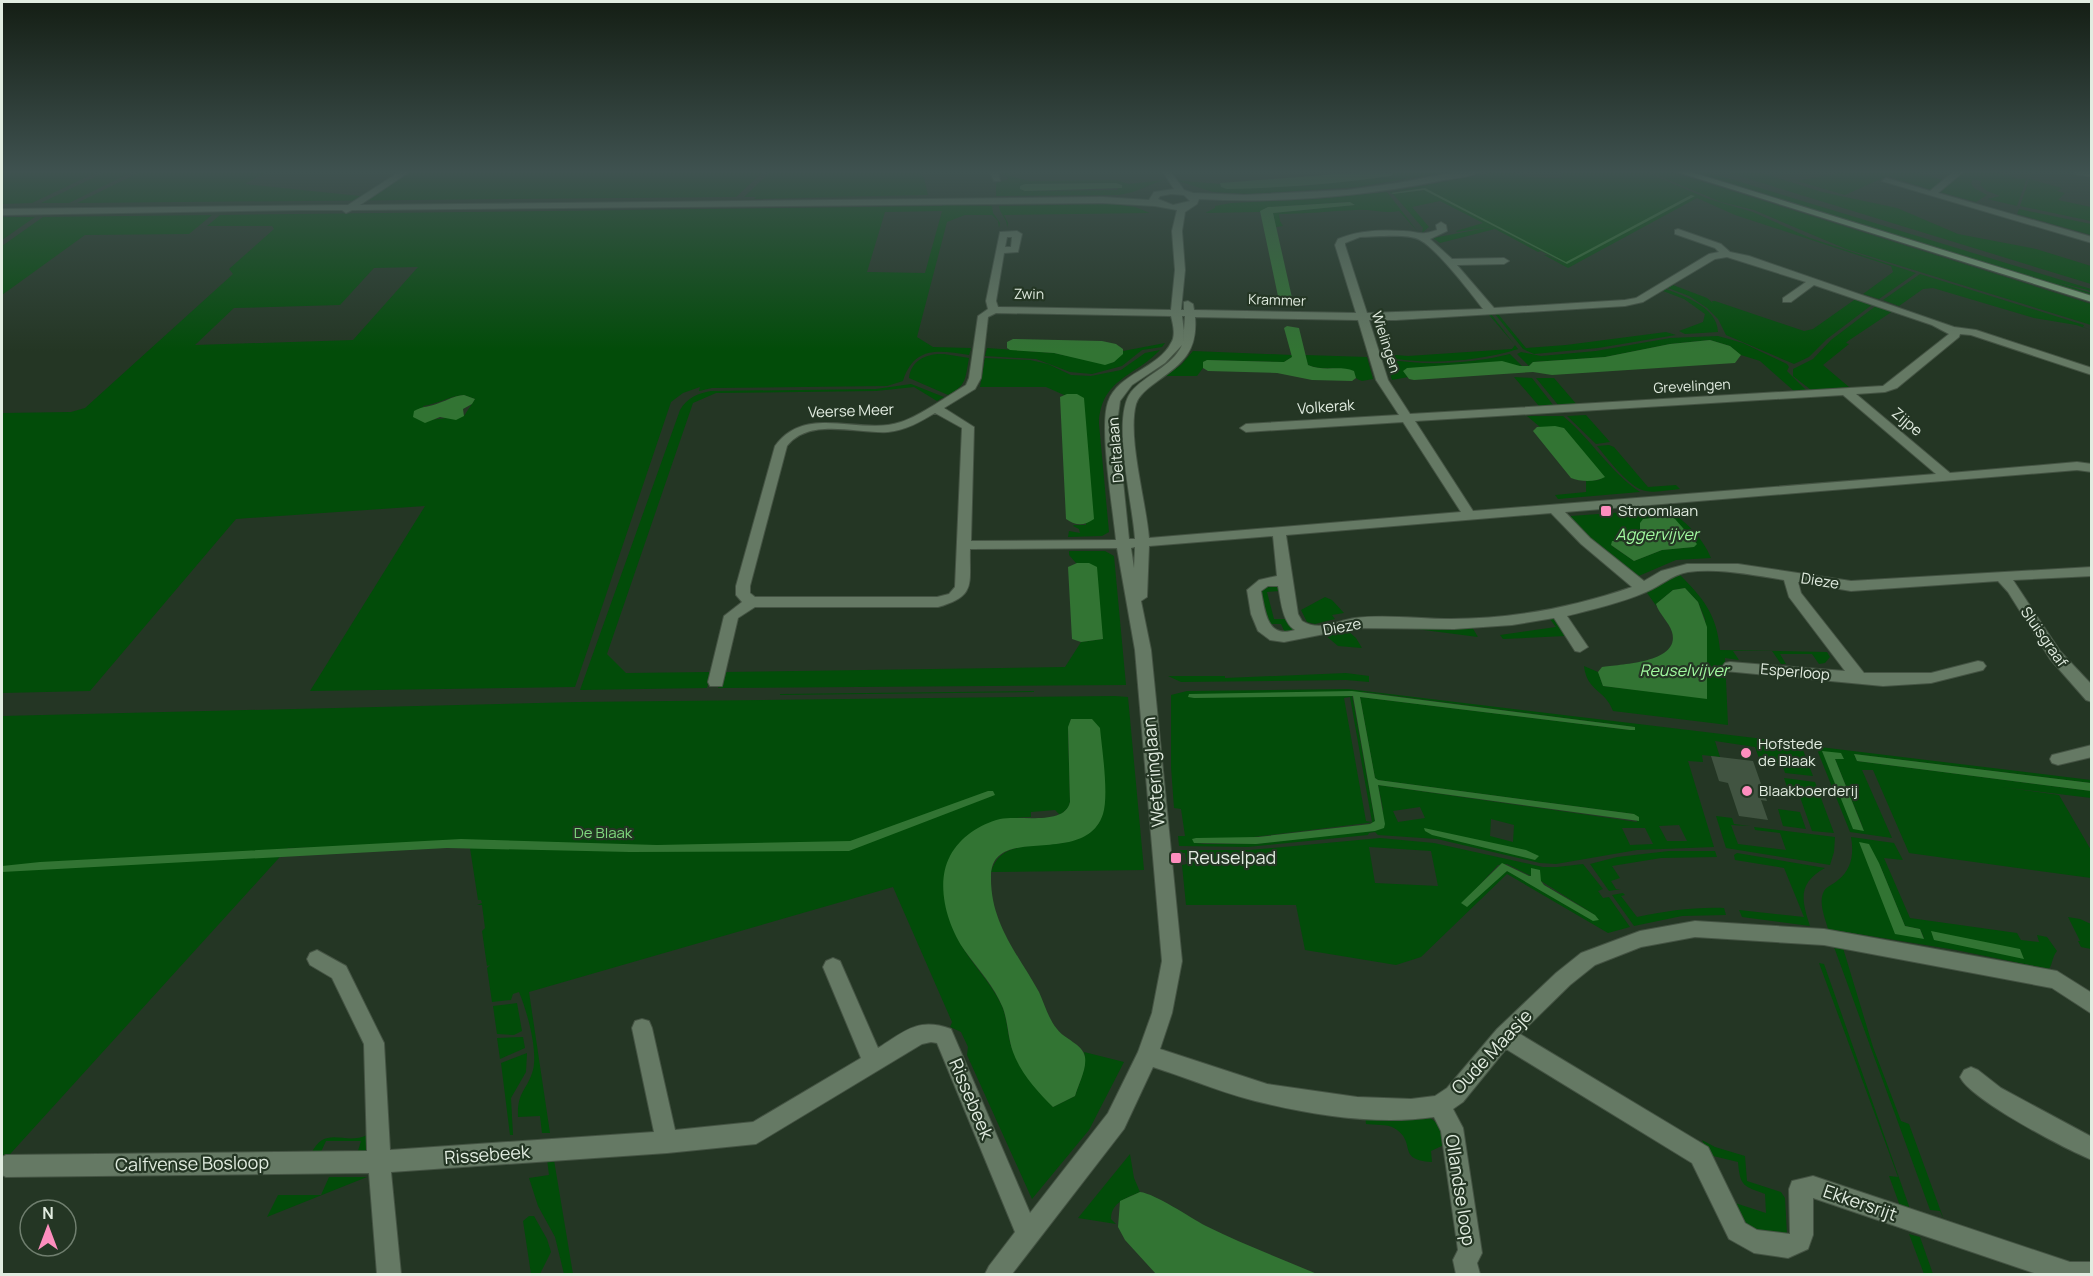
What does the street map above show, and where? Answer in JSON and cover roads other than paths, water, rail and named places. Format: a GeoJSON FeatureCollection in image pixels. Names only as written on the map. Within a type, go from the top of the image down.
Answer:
{"type":"FeatureCollection","features":[{"type":"Feature","properties":{"kind":"main road"},"geometry":{"type":"LineString","coordinates":[[1873,232],[2091,299]]}},
{"type":"Feature","properties":{"kind":"main road"},"geometry":{"type":"LineString","coordinates":[[1905,232],[2091,289]]}},
{"type":"Feature","properties":{"kind":"street","name":"Deltalaan"},"geometry":{"type":"LineString","coordinates":[[1138,618],[1143,542],[1128,424],[1130,403],[1143,387],[1174,365],[1189,345],[1190,312],[1180,270],[1177,232]]}},
{"type":"Feature","properties":{"kind":"street"},"geometry":{"type":"LineString","coordinates":[[1424,238],[1441,232]]}},
{"type":"Feature","properties":{"kind":"street"},"geometry":{"type":"LineString","coordinates":[[1678,232],[1718,246],[1727,254]]}},
{"type":"Feature","properties":{"kind":"street"},"geometry":{"type":"LineString","coordinates":[[2062,232],[2091,240]]}},
{"type":"Feature","properties":{"kind":"street","name":"Wielingen"},"geometry":{"type":"LineString","coordinates":[[1424,238],[1408,234],[1359,234],[1341,241],[1340,245],[1382,380],[1469,514]]}},
{"type":"Feature","properties":{"kind":"street"},"geometry":{"type":"LineString","coordinates":[[1424,238],[1449,262],[1491,311]]}},
{"type":"Feature","properties":{"kind":"street"},"geometry":{"type":"LineString","coordinates":[[994,310],[991,301],[1000,250]]}},
{"type":"Feature","properties":{"kind":"street"},"geometry":{"type":"LineString","coordinates":[[1362,317],[1624,303],[1639,300],[1712,256],[1727,254],[1746,258],[1952,330],[1972,332],[2091,372]]}},
{"type":"Feature","properties":{"kind":"street"},"geometry":{"type":"LineString","coordinates":[[1449,262],[1504,261]]}},
{"type":"Feature","properties":{"kind":"street","name":"Deltalaan"},"geometry":{"type":"LineString","coordinates":[[1123,544],[1111,423],[1114,401],[1128,383],[1161,361],[1177,344],[1179,331],[1176,312],[1180,270]]}},
{"type":"Feature","properties":{"kind":"street"},"geometry":{"type":"LineString","coordinates":[[1787,300],[1813,281]]}},
{"type":"Feature","properties":{"kind":"street","name":"Zwin"},"geometry":{"type":"LineString","coordinates":[[935,408],[971,387],[975,378],[983,316],[994,310],[1190,312]]}},
{"type":"Feature","properties":{"kind":"street","name":"Krammer"},"geometry":{"type":"LineString","coordinates":[[1190,312],[1362,317]]}},
{"type":"Feature","properties":{"kind":"street","name":"Grevelingen"},"geometry":{"type":"LineString","coordinates":[[1407,418],[1846,392],[1893,386],[1955,335],[1952,330]]}},
{"type":"Feature","properties":{"kind":"street","name":"Zijpe"},"geometry":{"type":"LineString","coordinates":[[1846,392],[1948,477]]}},
{"type":"Feature","properties":{"kind":"street"},"geometry":{"type":"LineString","coordinates":[[716,682],[731,616],[752,602],[855,604],[944,602],[954,597],[962,588],[969,432],[963,424],[935,408]]}},
{"type":"Feature","properties":{"kind":"street","name":"Veerse Meer"},"geometry":{"type":"LineString","coordinates":[[752,602],[743,595],[743,586],[781,446],[786,438],[796,431],[809,428],[901,426],[935,408]]}},
{"type":"Feature","properties":{"kind":"street","name":"Volkerak"},"geometry":{"type":"LineString","coordinates":[[1246,429],[1407,418]]}},
{"type":"Feature","properties":{"kind":"street"},"geometry":{"type":"LineString","coordinates":[[964,545],[1123,544],[1469,514],[1948,477],[2091,463]]}},
{"type":"Feature","properties":{"kind":"street"},"geometry":{"type":"LineString","coordinates":[[2077,466],[2091,468]]}},
{"type":"Feature","properties":{"kind":"street"},"geometry":{"type":"LineString","coordinates":[[1555,509],[1596,552],[1643,588]]}},
{"type":"Feature","properties":{"kind":"street","name":"Dieze"},"geometry":{"type":"LineString","coordinates":[[1280,531],[1284,581],[1291,614],[1296,624],[1306,630],[1330,630],[1355,623],[1454,624],[1512,620],[1558,613],[1606,601],[1643,588],[1666,574],[1687,568],[1710,567],[1851,586],[2091,571]]}},
{"type":"Feature","properties":{"kind":"street","name":"Weteringlaan"},"geometry":{"type":"LineString","coordinates":[[997,1275],[1116,1121],[1148,1055],[1162,1013],[1172,961],[1138,618],[1123,544]]}},
{"type":"Feature","properties":{"kind":"street","name":"Sluisgraaf"},"geometry":{"type":"LineString","coordinates":[[2001,576],[2013,589],[2055,656],[2091,696]]}},
{"type":"Feature","properties":{"kind":"street","name":"Esperloop"},"geometry":{"type":"LineString","coordinates":[[1790,577],[1794,594],[1859,678]]}},
{"type":"Feature","properties":{"kind":"street","name":"Dieze"},"geometry":{"type":"LineString","coordinates":[[1284,581],[1269,581],[1259,584],[1254,590],[1261,626],[1269,635],[1280,638],[1299,637],[1306,630]]}},
{"type":"Feature","properties":{"kind":"street"},"geometry":{"type":"LineString","coordinates":[[1558,613],[1580,647]]}},
{"type":"Feature","properties":{"kind":"street","name":"Esperloop"},"geometry":{"type":"LineString","coordinates":[[1730,667],[1883,680],[1931,678],[1978,666]]}},
{"type":"Feature","properties":{"kind":"street"},"geometry":{"type":"LineString","coordinates":[[2058,759],[2091,751]]}},
{"type":"Feature","properties":{"kind":"street","name":"Oude Maasje"},"geometry":{"type":"LineString","coordinates":[[1148,1055],[1267,1094],[1357,1108],[1411,1110],[1439,1106],[1455,1095],[1504,1036],[1563,979],[1588,959],[1640,939],[1695,929],[1824,937],[2057,980],[2091,1005]]}},
{"type":"Feature","properties":{"kind":"street"},"geometry":{"type":"LineString","coordinates":[[317,959],[339,972],[374,1042],[379,1162],[389,1275]]}},
{"type":"Feature","properties":{"kind":"street"},"geometry":{"type":"LineString","coordinates":[[833,967],[874,1063]]}},
{"type":"Feature","properties":{"kind":"street"},"geometry":{"type":"LineString","coordinates":[[642,1028],[667,1142]]}},
{"type":"Feature","properties":{"kind":"street","name":"Rissebeek"},"geometry":{"type":"LineString","coordinates":[[379,1162],[667,1142],[756,1133],[918,1035],[931,1032],[944,1036],[1028,1234]]}},
{"type":"Feature","properties":{"kind":"street","name":"Ekkersrijt"},"geometry":{"type":"LineString","coordinates":[[1504,1036],[1700,1155],[1737,1231],[1754,1241],[1788,1246],[1800,1241],[1804,1229],[1799,1202],[1800,1189],[1813,1187],[2070,1274],[2091,1274]]}},
{"type":"Feature","properties":{"kind":"street"},"geometry":{"type":"LineString","coordinates":[[1971,1077],[1993,1095],[2091,1149]]}},
{"type":"Feature","properties":{"kind":"street","name":"Ollandse loop"},"geometry":{"type":"LineString","coordinates":[[1439,1106],[1452,1128],[1470,1253],[1465,1260],[1468,1275]]}},
{"type":"Feature","properties":{"kind":"street","name":"Calfvense Bosloop"},"geometry":{"type":"LineString","coordinates":[[6,1166],[379,1162]]}},
{"type":"Feature","properties":{"kind":"water"},"geometry":{"type":"Polygon","coordinates":[[[1264,232],[1277,232],[1293,302],[1279,301],[1264,232]]]}},
{"type":"Feature","properties":{"kind":"water"},"geometry":{"type":"Polygon","coordinates":[[[1504,232],[1566,262],[1623,232],[1628,232],[1567,264],[1504,232]]]}},
{"type":"Feature","properties":{"kind":"water"},"geometry":{"type":"Polygon","coordinates":[[[1287,326],[1299,328],[1308,365],[1320,368],[1349,369],[1354,371],[1356,378],[1352,381],[1312,380],[1277,373],[1208,371],[1203,368],[1203,362],[1207,360],[1284,362],[1292,357],[1284,328],[1287,326]]]}},
{"type":"Feature","properties":{"kind":"water"},"geometry":{"type":"Polygon","coordinates":[[[1013,339],[1102,341],[1116,344],[1123,349],[1123,354],[1114,362],[1105,365],[1054,353],[1010,350],[1007,348],[1007,342],[1013,339]]]}},
{"type":"Feature","properties":{"kind":"water"},"geometry":{"type":"Polygon","coordinates":[[[1710,340],[1730,346],[1741,355],[1735,363],[1552,375],[1533,372],[1414,380],[1409,379],[1403,371],[1407,368],[1502,361],[1529,366],[1533,362],[1605,357],[1670,344],[1710,340]]]}},
{"type":"Feature","properties":{"kind":"water"},"geometry":{"type":"Polygon","coordinates":[[[1077,394],[1084,398],[1094,519],[1083,524],[1073,523],[1066,519],[1060,397],[1077,394]]]}},
{"type":"Feature","properties":{"kind":"water"},"geometry":{"type":"Polygon","coordinates":[[[464,395],[475,399],[472,404],[463,409],[464,416],[456,420],[440,417],[425,423],[413,417],[417,409],[464,395]]]}},
{"type":"Feature","properties":{"kind":"water"},"geometry":{"type":"Polygon","coordinates":[[[1537,427],[1564,428],[1605,477],[1588,481],[1571,478],[1533,431],[1537,427]]]}},
{"type":"Feature","properties":{"kind":"water","name":"Aggervijver"},"geometry":{"type":"Polygon","coordinates":[[[1669,516],[1675,519],[1697,544],[1694,547],[1662,550],[1634,561],[1611,545],[1612,541],[1628,540],[1637,535],[1643,519],[1669,516]]]}},
{"type":"Feature","properties":{"kind":"water"},"geometry":{"type":"Polygon","coordinates":[[[1077,563],[1089,563],[1097,567],[1103,639],[1081,642],[1072,639],[1068,567],[1077,563]]]}},
{"type":"Feature","properties":{"kind":"water","name":"Reuselvijver"},"geometry":{"type":"Polygon","coordinates":[[[1685,588],[1698,602],[1707,627],[1707,699],[1603,686],[1598,672],[1602,667],[1648,660],[1668,650],[1672,642],[1672,632],[1656,604],[1673,590],[1685,588]]]}},
{"type":"Feature","properties":{"kind":"water"},"geometry":{"type":"Polygon","coordinates":[[[1352,691],[1635,727],[1635,730],[1630,730],[1360,697],[1375,778],[1378,780],[1634,814],[1639,817],[1639,821],[1378,785],[1385,824],[1384,828],[1375,831],[1256,844],[1194,843],[1192,839],[1196,838],[1258,837],[1370,824],[1375,821],[1353,696],[1194,698],[1188,697],[1189,694],[1352,691]]]}},
{"type":"Feature","properties":{"kind":"water"},"geometry":{"type":"Polygon","coordinates":[[[1071,719],[1092,719],[1100,728],[1105,784],[1103,814],[1093,830],[1078,839],[1060,844],[1022,847],[1006,851],[995,860],[991,876],[995,909],[1007,937],[1039,992],[1054,1025],[1060,1033],[1084,1052],[1084,1072],[1075,1096],[1053,1107],[1020,1068],[1013,1052],[1005,1013],[999,1000],[953,930],[945,905],[943,879],[954,849],[965,837],[985,824],[1009,818],[1051,817],[1066,809],[1070,802],[1068,727],[1071,719]]]}},
{"type":"Feature","properties":{"kind":"water"},"geometry":{"type":"Polygon","coordinates":[[[1822,751],[1841,753],[1844,759],[1835,759],[1864,831],[1853,829],[1822,751]]]}},
{"type":"Feature","properties":{"kind":"water"},"geometry":{"type":"Polygon","coordinates":[[[1854,754],[2091,783],[2091,791],[1857,761],[1854,754]]]}},
{"type":"Feature","properties":{"kind":"water"},"geometry":{"type":"Polygon","coordinates":[[[993,791],[995,795],[849,851],[630,852],[447,848],[2,872],[2,866],[40,862],[461,839],[657,845],[850,841],[993,791]]]}},
{"type":"Feature","properties":{"kind":"water"},"geometry":{"type":"Polygon","coordinates":[[[1424,828],[1526,850],[1539,856],[1535,860],[1432,835],[1424,828]]]}},
{"type":"Feature","properties":{"kind":"water"},"geometry":{"type":"Polygon","coordinates":[[[1859,842],[1869,844],[1905,926],[1920,929],[1924,939],[1895,934],[1859,842]]]}},
{"type":"Feature","properties":{"kind":"water"},"geometry":{"type":"Polygon","coordinates":[[[1502,863],[1529,876],[1531,876],[1531,868],[1540,870],[1541,881],[1544,885],[1595,915],[1599,920],[1593,921],[1507,871],[1467,907],[1461,903],[1502,863]]]}},
{"type":"Feature","properties":{"kind":"water"},"geometry":{"type":"Polygon","coordinates":[[[1931,931],[2020,949],[2024,959],[1934,940],[1931,931]]]}},
{"type":"Feature","properties":{"kind":"water"},"geometry":{"type":"Polygon","coordinates":[[[1140,1192],[1163,1201],[1220,1233],[1317,1274],[1156,1274],[1125,1240],[1118,1227],[1120,1201],[1140,1192]]]}},
{"type":"Feature","properties":{"kind":"place","name":"Stroomlaan"},"geometry":{"type":"Point","coordinates":[1606,511]}},
{"type":"Feature","properties":{"kind":"place","name":"Hofstede de Blaak"},"geometry":{"type":"Point","coordinates":[1746,753]}},
{"type":"Feature","properties":{"kind":"place","name":"Blaakboerderij"},"geometry":{"type":"Point","coordinates":[1747,791]}},
{"type":"Feature","properties":{"kind":"place","name":"Reuselpad"},"geometry":{"type":"Point","coordinates":[1176,858]}},
{"type":"Feature","properties":{"kind":"park label","name":"De Blaak"},"geometry":{"type":"Point","coordinates":[603,833]}}]}
